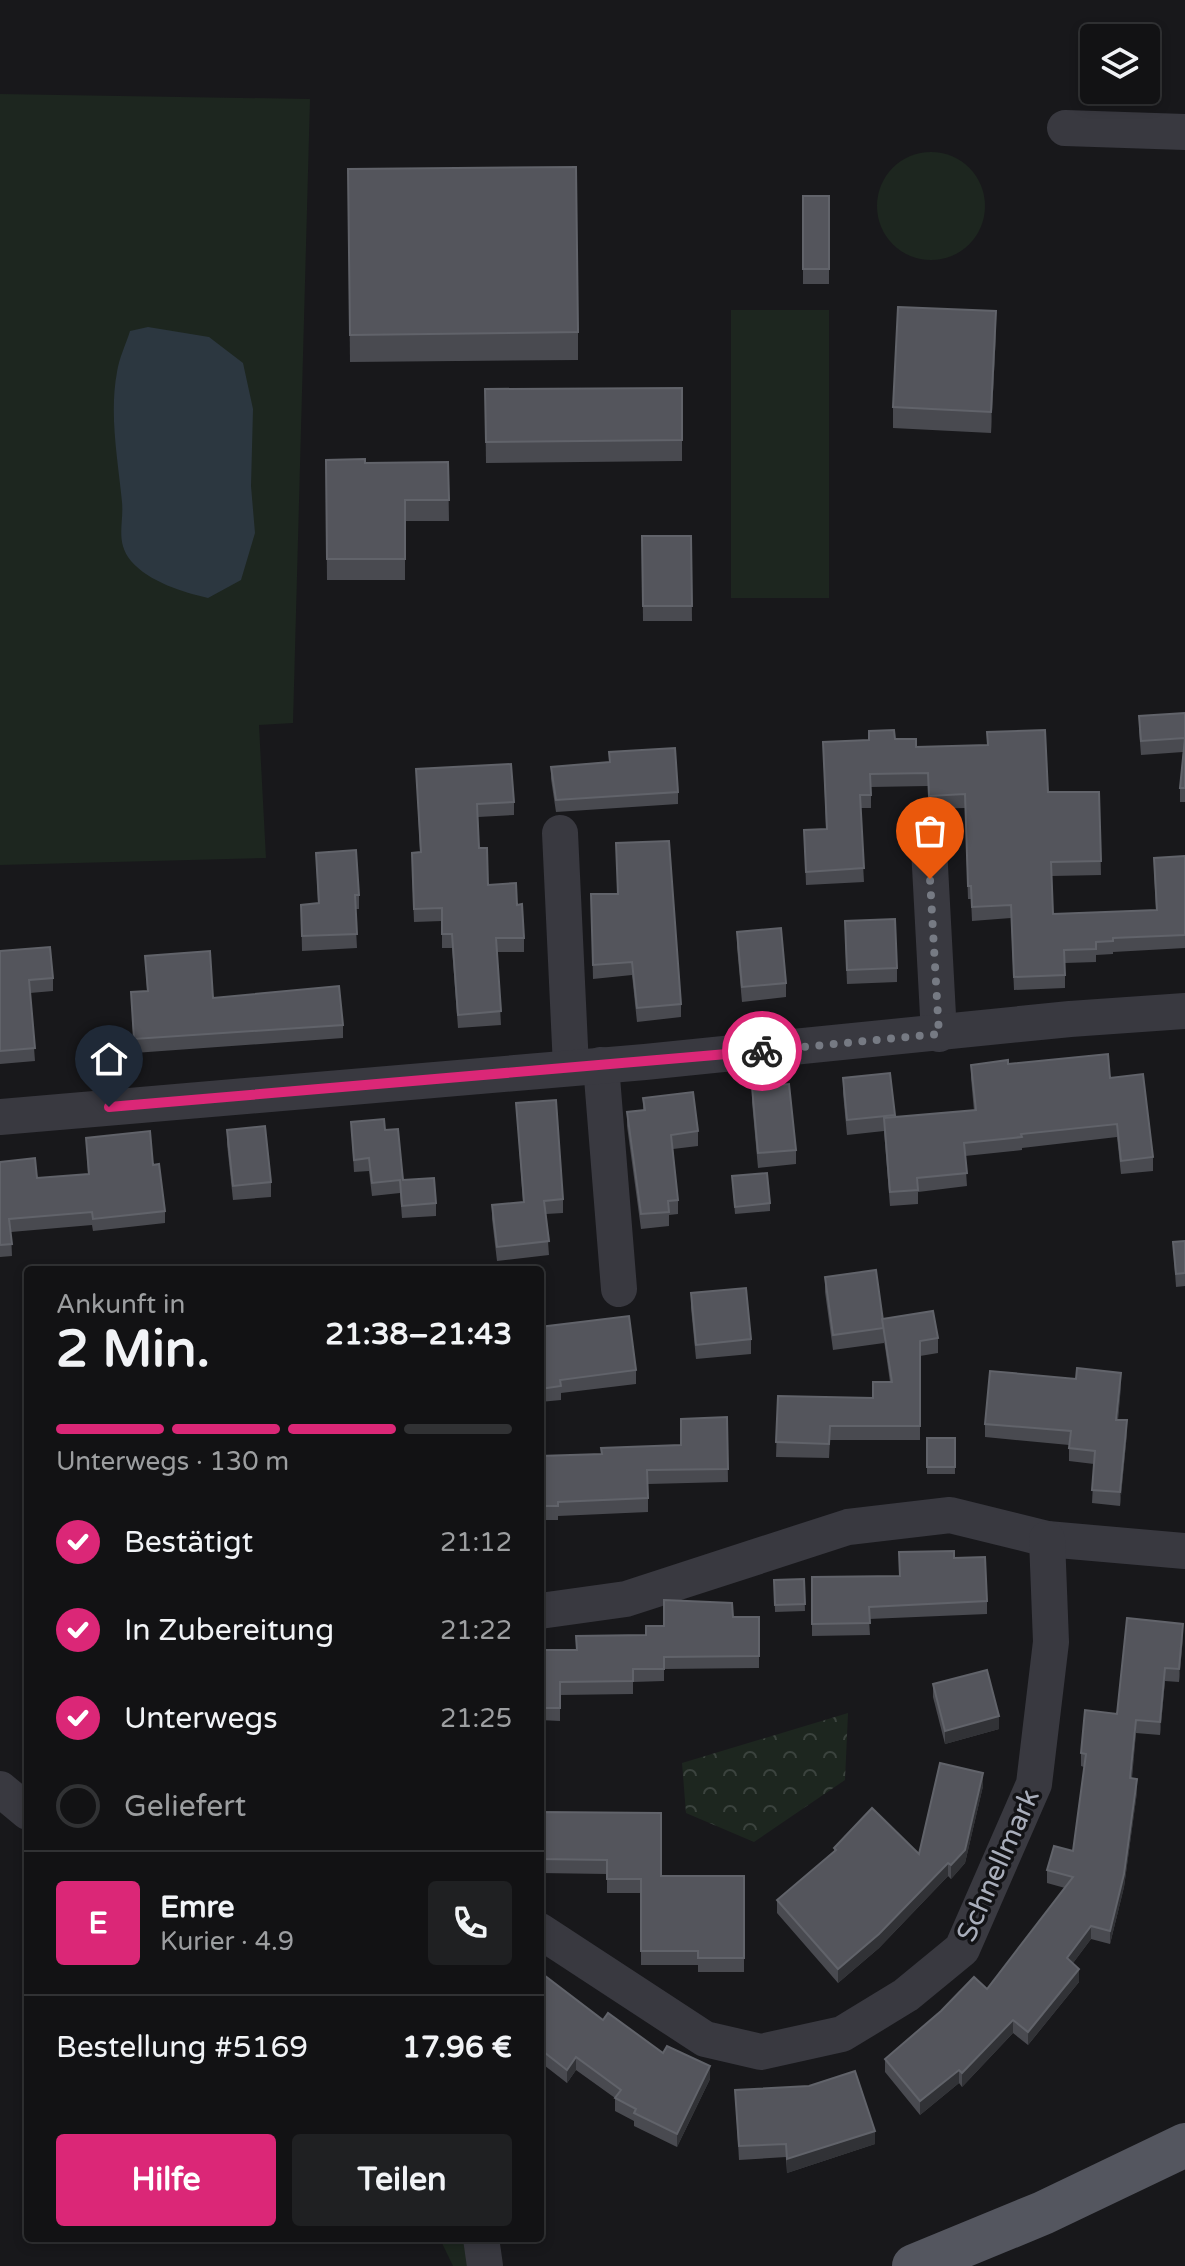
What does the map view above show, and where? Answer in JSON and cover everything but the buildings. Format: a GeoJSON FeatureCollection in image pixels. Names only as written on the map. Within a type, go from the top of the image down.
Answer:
{"type":"FeatureCollection","features":[{"type":"Feature","properties":{"kind":"main road"},"geometry":{"type":"LineString","coordinates":[[914,2266],[1043,2213],[1185,2145]]}},
{"type":"Feature","properties":{"kind":"street"},"geometry":{"type":"LineString","coordinates":[[1065,128],[1185,132]]}},
{"type":"Feature","properties":{"kind":"street"},"geometry":{"type":"LineString","coordinates":[[560,833],[586,1066],[619,1289]]}},
{"type":"Feature","properties":{"kind":"street"},"geometry":{"type":"LineString","coordinates":[[929,848],[939,1034]]}},
{"type":"Feature","properties":{"kind":"street"},"geometry":{"type":"LineString","coordinates":[[0,1117],[1185,1011]]}},
{"type":"Feature","properties":{"kind":"street"},"geometry":{"type":"LineString","coordinates":[[544,1610],[626,1599],[848,1527],[950,1515],[1047,1539],[1185,1551]]}},
{"type":"Feature","properties":{"kind":"street","name":"Schnellmark"},"geometry":{"type":"LineString","coordinates":[[544,1934],[705,2039],[761,2052],[842,2034],[906,1995],[962,1949],[1034,1784],[1051,1642],[1047,1539]]}},
{"type":"Feature","properties":{"kind":"street"},"geometry":{"type":"LineString","coordinates":[[0,1789],[24,1809]]}},
{"type":"Feature","properties":{"kind":"street"},"geometry":{"type":"LineString","coordinates":[[482,2242],[485,2266]]}},
{"type":"Feature","properties":{"kind":"green space"},"geometry":{"type":"Polygon","coordinates":[[[0,94],[310,99],[293,723],[259,725],[266,858],[0,865],[0,94]]]}},
{"type":"Feature","properties":{"kind":"green space"},"geometry":{"type":"Polygon","coordinates":[[[931,152],[952,156],[969,168],[981,185],[985,206],[981,227],[969,244],[952,256],[931,260],[910,256],[893,244],[881,227],[877,206],[881,185],[893,168],[910,156],[931,152]]]}},
{"type":"Feature","properties":{"kind":"green space"},"geometry":{"type":"Polygon","coordinates":[[[731,310],[829,310],[829,598],[731,598],[731,310]]]}},
{"type":"Feature","properties":{"kind":"green space"},"geometry":{"type":"Polygon","coordinates":[[[848,1713],[845,1780],[754,1842],[686,1813],[682,1763],[848,1713]]]}},
{"type":"Feature","properties":{"kind":"green space"},"geometry":{"type":"Polygon","coordinates":[[[441,2242],[463,2242],[474,2266],[453,2266],[441,2242]]]}},
{"type":"Feature","properties":{"kind":"shaded area"},"geometry":{"type":"Polygon","coordinates":[[[148,327],[209,337],[243,363],[253,409],[251,486],[255,533],[241,580],[208,598],[177,589],[147,575],[131,561],[123,546],[114,421],[115,388],[119,362],[130,331],[148,327]]]}},
{"type":"Feature","properties":{"kind":"way so far"},"geometry":{"type":"LineString","coordinates":[[762,1051],[939,1034],[930,879]]}},
{"type":"Feature","properties":{"kind":"route"},"geometry":{"type":"LineString","coordinates":[[109,1107],[762,1051]]}}]}
